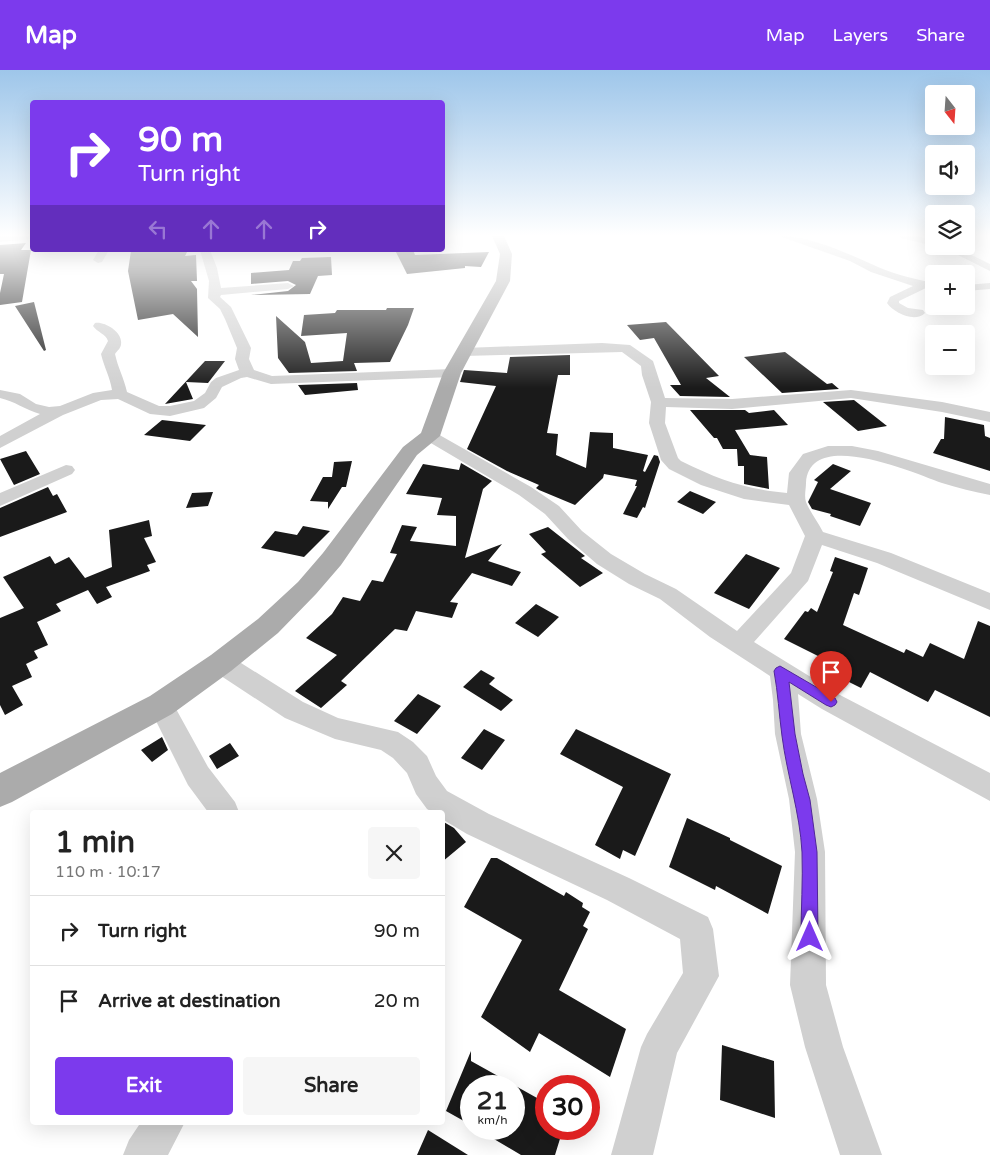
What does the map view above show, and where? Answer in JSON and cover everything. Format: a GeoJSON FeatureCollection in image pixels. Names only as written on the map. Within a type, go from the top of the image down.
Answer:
{"type":"FeatureCollection","features":[{"type":"Feature","properties":{"kind":"main road"},"geometry":{"type":"LineString","coordinates":[[0,790],[161,705],[222,664],[268,626],[307,588],[332,559],[410,450],[430,436],[458,363],[500,287]]}},
{"type":"Feature","properties":{"kind":"street"},"geometry":{"type":"LineString","coordinates":[[216,287],[217,292],[214,298],[225,308],[232,319],[244,348],[242,359],[248,373]]}},
{"type":"Feature","properties":{"kind":"street"},"geometry":{"type":"LineString","coordinates":[[217,292],[281,287]]}},
{"type":"Feature","properties":{"kind":"street"},"geometry":{"type":"LineString","coordinates":[[919,313],[906,312],[894,306],[893,303],[899,296],[921,287]]}},
{"type":"Feature","properties":{"kind":"street"},"geometry":{"type":"LineString","coordinates":[[100,326],[114,337],[116,342],[115,347],[108,354],[110,364],[118,377],[120,394]]}},
{"type":"Feature","properties":{"kind":"street"},"geometry":{"type":"LineString","coordinates":[[0,443],[58,411],[98,396],[120,394],[156,411],[183,409],[199,404],[222,381],[238,374],[248,373],[270,380],[458,363],[594,347],[624,348],[648,364],[649,375],[659,402],[657,423],[670,460],[675,465],[707,481],[751,495],[796,500]]}},
{"type":"Feature","properties":{"kind":"street"},"geometry":{"type":"LineString","coordinates":[[0,394],[15,397],[31,407],[49,412],[58,411]]}},
{"type":"Feature","properties":{"kind":"street"},"geometry":{"type":"LineString","coordinates":[[659,402],[732,404],[851,394],[942,407],[990,417]]}},
{"type":"Feature","properties":{"kind":"street"},"geometry":{"type":"LineString","coordinates":[[430,436],[525,490],[552,510],[576,535],[604,559],[637,579],[668,594],[780,671],[831,702],[990,788]]}},
{"type":"Feature","properties":{"kind":"street"},"geometry":{"type":"LineString","coordinates":[[990,490],[875,454],[837,450],[821,453],[803,461],[798,472],[796,500],[815,536],[884,558],[990,602]]}},
{"type":"Feature","properties":{"kind":"street"},"geometry":{"type":"LineString","coordinates":[[0,500],[66,470]]}},
{"type":"Feature","properties":{"kind":"street"},"geometry":{"type":"LineString","coordinates":[[739,644],[800,576],[815,536]]}},
{"type":"Feature","properties":{"kind":"street"},"geometry":{"type":"LineString","coordinates":[[222,664],[294,710],[335,728],[388,740],[402,750],[417,765],[426,785],[437,800],[478,824],[618,889],[696,929],[701,976],[660,1047],[632,1155]]}},
{"type":"Feature","properties":{"kind":"street"},"geometry":{"type":"LineString","coordinates":[[780,671],[786,700],[788,734],[803,800],[810,852],[808,985],[824,1047],[861,1155]]}},
{"type":"Feature","properties":{"kind":"street"},"geometry":{"type":"LineString","coordinates":[[161,705],[198,776],[224,810]]}},
{"type":"Feature","properties":{"kind":"street"},"geometry":{"type":"LineString","coordinates":[[144,1155],[163,1125]]}},
{"type":"Feature","properties":{"kind":"building"},"geometry":{"type":"Polygon","coordinates":[[[1,287],[25,287],[22,302],[0,305],[1,287]]]}},
{"type":"Feature","properties":{"kind":"building"},"geometry":{"type":"Polygon","coordinates":[[[131,287],[195,287],[197,289],[198,337],[173,314],[138,320],[131,287]]]}},
{"type":"Feature","properties":{"kind":"building"},"geometry":{"type":"Polygon","coordinates":[[[294,287],[313,287],[310,294],[251,295],[288,291],[294,287]]]}},
{"type":"Feature","properties":{"kind":"building"},"geometry":{"type":"Polygon","coordinates":[[[34,302],[46,350],[44,351],[15,306],[34,302]]]}},
{"type":"Feature","properties":{"kind":"building"},"geometry":{"type":"Polygon","coordinates":[[[387,308],[414,308],[390,362],[354,363],[357,371],[289,373],[278,358],[276,316],[305,342],[311,363],[343,361],[347,333],[301,336],[304,315],[335,313],[337,310],[386,310],[387,308]]]}},
{"type":"Feature","properties":{"kind":"building"},"geometry":{"type":"Polygon","coordinates":[[[666,322],[719,376],[706,378],[730,397],[680,396],[670,385],[681,385],[654,338],[640,340],[627,325],[666,322]]]}},
{"type":"Feature","properties":{"kind":"building"},"geometry":{"type":"Polygon","coordinates":[[[785,352],[827,384],[832,383],[839,389],[782,393],[744,357],[785,352]]]}},
{"type":"Feature","properties":{"kind":"building"},"geometry":{"type":"Polygon","coordinates":[[[570,355],[570,375],[558,375],[547,433],[558,434],[556,455],[586,468],[590,432],[613,433],[613,448],[648,455],[643,471],[645,472],[654,455],[658,456],[660,462],[645,508],[643,507],[637,518],[623,514],[637,486],[635,486],[637,480],[604,474],[603,478],[575,505],[539,490],[536,488],[539,485],[507,471],[467,449],[496,386],[460,382],[464,370],[507,373],[510,357],[570,355]]]}},
{"type":"Feature","properties":{"kind":"building"},"geometry":{"type":"Polygon","coordinates":[[[205,361],[225,361],[208,383],[186,382],[193,399],[165,404],[205,361]]]}},
{"type":"Feature","properties":{"kind":"building"},"geometry":{"type":"Polygon","coordinates":[[[357,383],[358,390],[305,395],[298,385],[357,383]]]}},
{"type":"Feature","properties":{"kind":"building"},"geometry":{"type":"Polygon","coordinates":[[[854,400],[887,426],[858,431],[823,402],[854,400]]]}},
{"type":"Feature","properties":{"kind":"building"},"geometry":{"type":"Polygon","coordinates":[[[690,410],[745,410],[749,413],[774,410],[788,425],[735,430],[750,455],[767,457],[769,489],[744,484],[744,466],[738,466],[737,449],[723,449],[717,438],[714,438],[690,410]]]}},
{"type":"Feature","properties":{"kind":"building"},"geometry":{"type":"Polygon","coordinates":[[[945,417],[984,425],[985,436],[990,438],[990,471],[933,453],[941,439],[944,439],[945,417]]]}},
{"type":"Feature","properties":{"kind":"building"},"geometry":{"type":"Polygon","coordinates":[[[162,420],[206,425],[190,441],[144,435],[162,420]]]}},
{"type":"Feature","properties":{"kind":"building"},"geometry":{"type":"Polygon","coordinates":[[[26,451],[40,474],[14,485],[0,459],[26,451]]]}},
{"type":"Feature","properties":{"kind":"building"},"geometry":{"type":"Polygon","coordinates":[[[352,461],[346,487],[342,487],[328,509],[328,502],[310,501],[323,477],[332,477],[334,462],[352,461]]]}},
{"type":"Feature","properties":{"kind":"building"},"geometry":{"type":"Polygon","coordinates":[[[461,463],[492,481],[483,489],[465,558],[502,544],[488,561],[521,572],[512,586],[472,573],[450,602],[458,603],[452,618],[416,611],[407,631],[395,629],[341,681],[347,685],[321,708],[295,691],[337,655],[306,638],[332,614],[343,597],[360,601],[372,580],[383,582],[397,554],[390,553],[402,525],[417,527],[410,541],[456,546],[456,516],[437,515],[442,498],[406,494],[423,464],[459,470],[461,463]]]}},
{"type":"Feature","properties":{"kind":"building"},"geometry":{"type":"Polygon","coordinates":[[[833,464],[851,471],[830,489],[871,503],[860,526],[830,516],[831,514],[812,509],[808,502],[818,482],[814,480],[833,464]]]}},
{"type":"Feature","properties":{"kind":"building"},"geometry":{"type":"Polygon","coordinates":[[[48,487],[53,496],[57,494],[67,512],[0,537],[0,508],[48,487]]]}},
{"type":"Feature","properties":{"kind":"building"},"geometry":{"type":"Polygon","coordinates":[[[690,491],[716,502],[703,514],[677,502],[690,491]]]}},
{"type":"Feature","properties":{"kind":"building"},"geometry":{"type":"Polygon","coordinates":[[[213,492],[208,506],[186,508],[192,493],[213,492]]]}},
{"type":"Feature","properties":{"kind":"building"},"geometry":{"type":"Polygon","coordinates":[[[149,520],[152,536],[144,538],[156,562],[147,565],[150,571],[106,587],[112,597],[97,604],[88,590],[56,604],[61,611],[37,622],[48,645],[34,651],[38,658],[26,664],[32,677],[12,686],[23,705],[5,715],[0,705],[0,618],[24,608],[3,577],[50,556],[55,564],[69,557],[85,578],[112,567],[109,530],[149,520]]]}},
{"type":"Feature","properties":{"kind":"building"},"geometry":{"type":"Polygon","coordinates":[[[303,526],[330,531],[304,557],[261,548],[275,531],[297,535],[303,526]]]}},
{"type":"Feature","properties":{"kind":"building"},"geometry":{"type":"Polygon","coordinates":[[[548,527],[585,556],[581,558],[603,573],[580,587],[541,554],[546,552],[529,534],[548,527]]]}},
{"type":"Feature","properties":{"kind":"building"},"geometry":{"type":"Polygon","coordinates":[[[746,554],[780,568],[749,609],[714,593],[746,554]]]}},
{"type":"Feature","properties":{"kind":"building"},"geometry":{"type":"Polygon","coordinates":[[[835,557],[868,568],[859,595],[854,593],[843,625],[904,653],[906,649],[923,657],[930,643],[964,659],[978,621],[990,626],[990,717],[935,690],[928,702],[870,672],[861,688],[831,673],[836,665],[784,639],[805,611],[808,612],[811,608],[817,612],[833,572],[830,571],[835,557]]]}},
{"type":"Feature","properties":{"kind":"building"},"geometry":{"type":"Polygon","coordinates":[[[536,604],[559,617],[538,637],[515,623],[536,604]]]}},
{"type":"Feature","properties":{"kind":"building"},"geometry":{"type":"Polygon","coordinates":[[[481,670],[495,678],[489,684],[513,700],[501,711],[463,687],[481,670]]]}},
{"type":"Feature","properties":{"kind":"building"},"geometry":{"type":"Polygon","coordinates":[[[418,694],[441,706],[417,734],[394,721],[418,694]]]}},
{"type":"Feature","properties":{"kind":"building"},"geometry":{"type":"Polygon","coordinates":[[[484,729],[505,740],[482,770],[461,758],[484,729]]]}},
{"type":"Feature","properties":{"kind":"building"},"geometry":{"type":"Polygon","coordinates":[[[576,729],[671,774],[635,856],[623,850],[620,859],[595,845],[623,787],[560,754],[576,729]]]}},
{"type":"Feature","properties":{"kind":"building"},"geometry":{"type":"Polygon","coordinates":[[[162,737],[168,750],[152,762],[141,750],[162,737]]]}},
{"type":"Feature","properties":{"kind":"building"},"geometry":{"type":"Polygon","coordinates":[[[230,743],[239,756],[217,769],[209,756],[230,743]]]}},
{"type":"Feature","properties":{"kind":"building"},"geometry":{"type":"Polygon","coordinates":[[[687,818],[730,838],[730,840],[782,866],[768,914],[716,886],[715,890],[669,867],[687,818]]]}},
{"type":"Feature","properties":{"kind":"building"},"geometry":{"type":"Polygon","coordinates":[[[445,823],[454,828],[466,842],[445,860],[445,823]]]}},
{"type":"Feature","properties":{"kind":"building"},"geometry":{"type":"Polygon","coordinates":[[[491,858],[497,858],[564,896],[566,892],[583,903],[582,907],[590,912],[583,926],[588,929],[559,990],[626,1029],[610,1077],[539,1033],[530,1052],[481,1017],[522,940],[464,907],[491,858]]]}},
{"type":"Feature","properties":{"kind":"building"},"geometry":{"type":"Polygon","coordinates":[[[722,1045],[774,1061],[775,1118],[720,1100],[722,1045]]]}},
{"type":"Feature","properties":{"kind":"building"},"geometry":{"type":"Polygon","coordinates":[[[471,1051],[471,1061],[496,1075],[461,1075],[471,1051]]]}},
{"type":"Feature","properties":{"kind":"building"},"geometry":{"type":"Polygon","coordinates":[[[460,1077],[460,1119],[446,1111],[460,1077]]]}},
{"type":"Feature","properties":{"kind":"building"},"geometry":{"type":"Polygon","coordinates":[[[525,1091],[535,1097],[535,1140],[560,1140],[555,1155],[521,1155],[496,1140],[525,1140],[525,1091]]]}},
{"type":"Feature","properties":{"kind":"building"},"geometry":{"type":"Polygon","coordinates":[[[428,1130],[468,1155],[417,1155],[428,1130]]]}},
{"type":"Feature","properties":{"kind":"route"},"geometry":{"type":"LineString","coordinates":[[810,937],[810,852],[803,800],[788,734],[786,700],[780,671],[831,702]]}}]}
